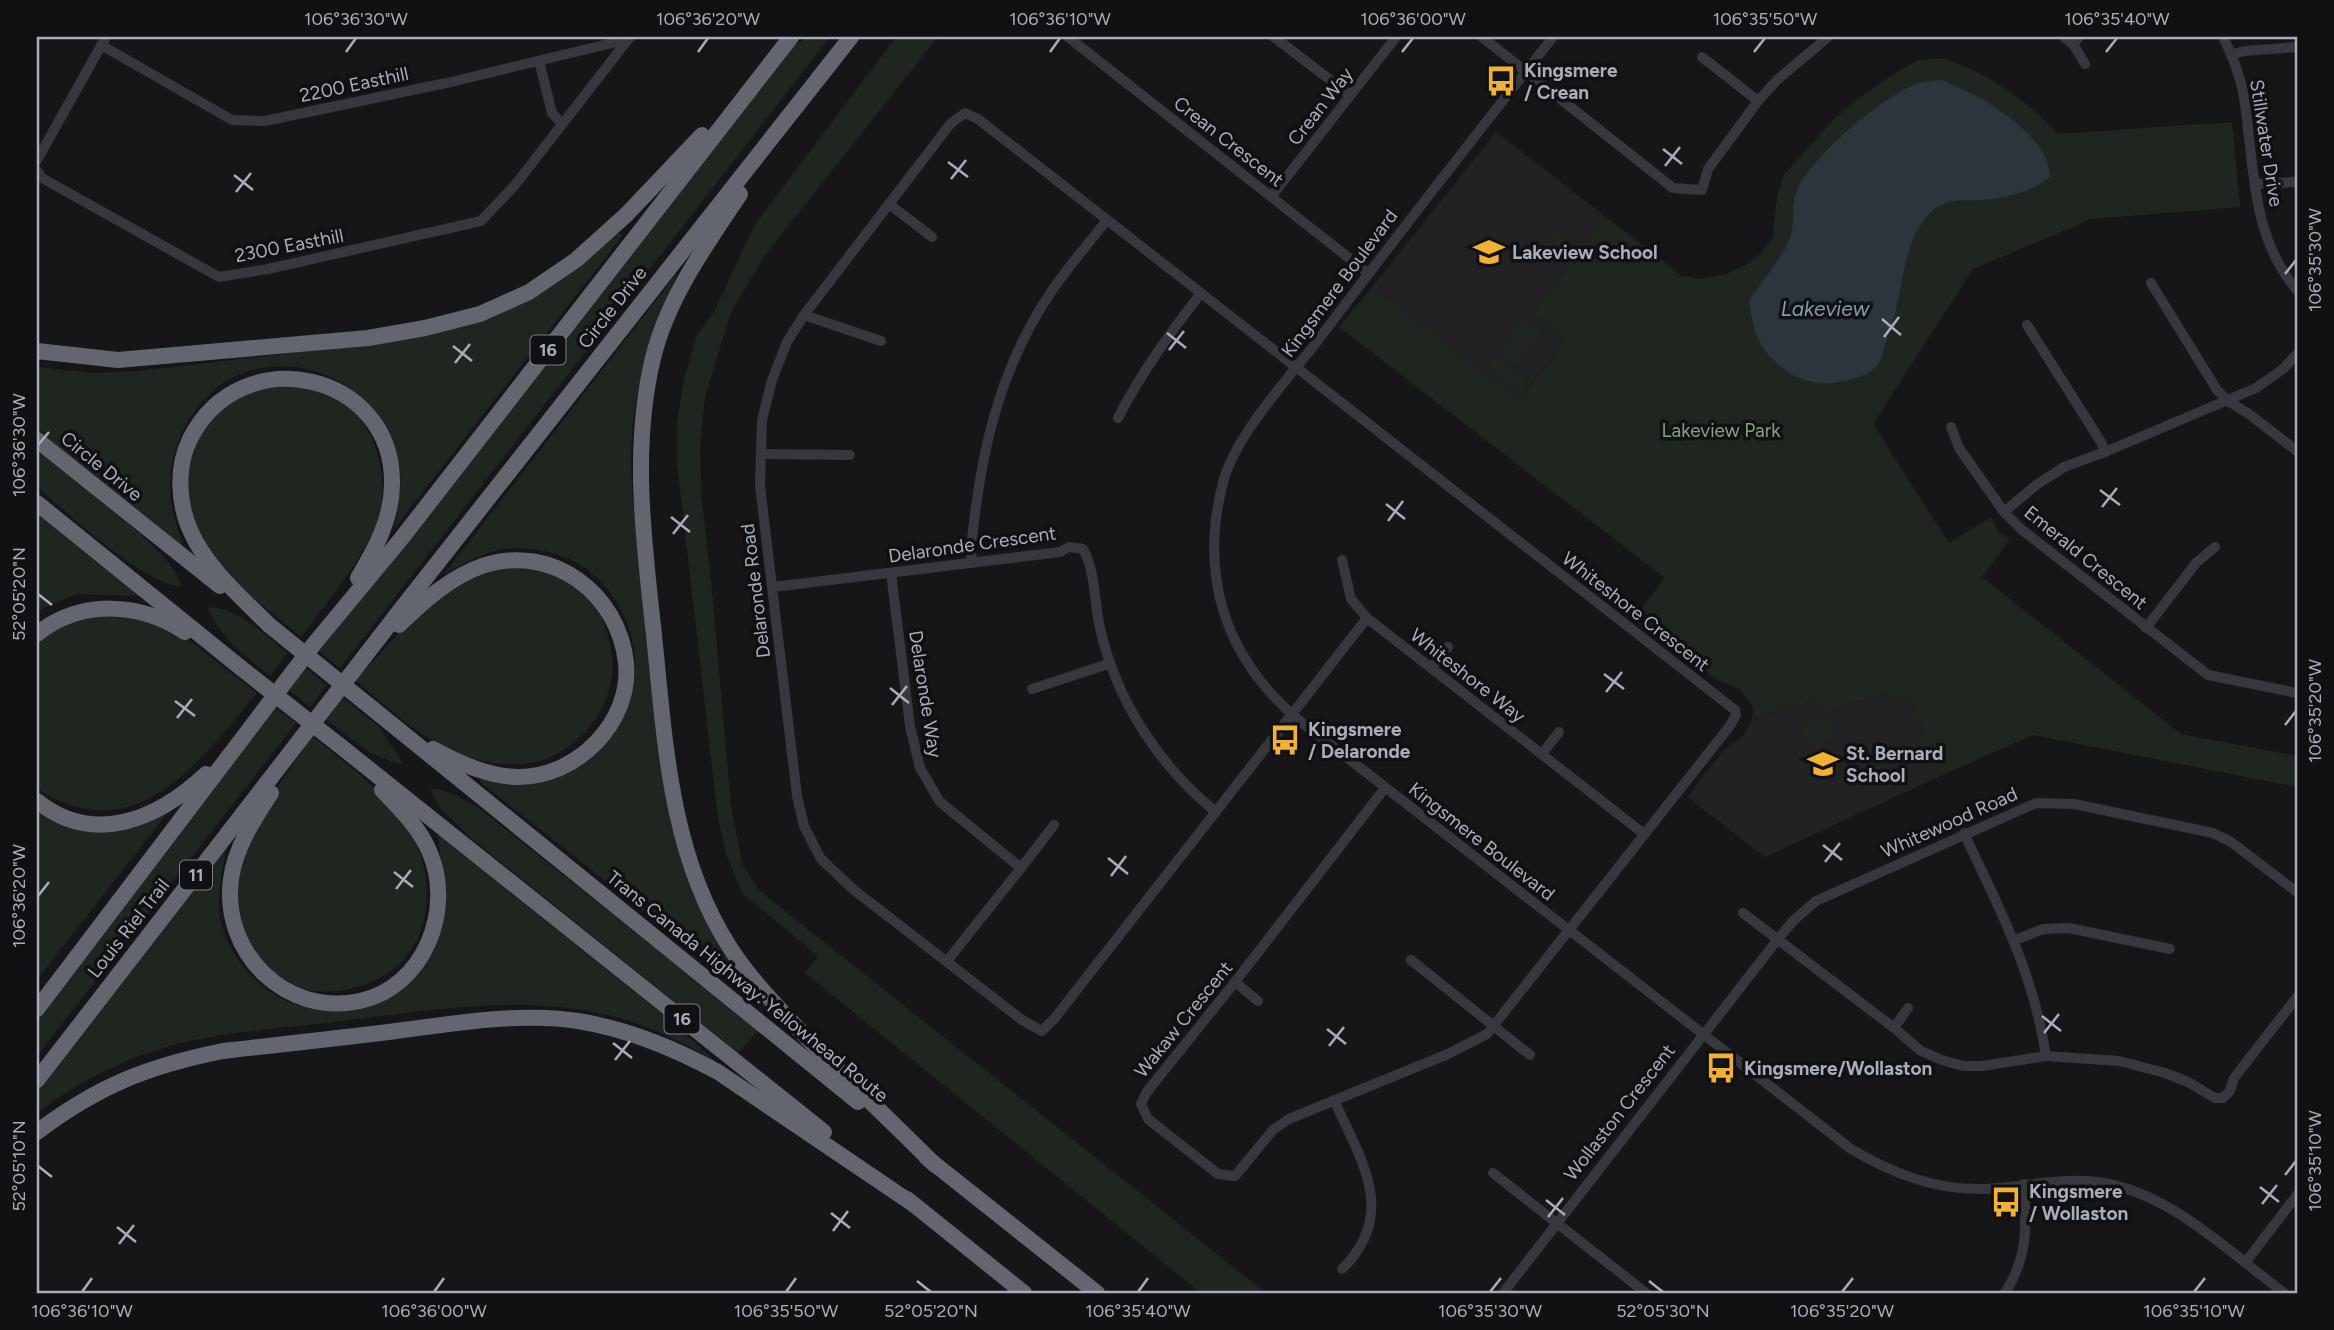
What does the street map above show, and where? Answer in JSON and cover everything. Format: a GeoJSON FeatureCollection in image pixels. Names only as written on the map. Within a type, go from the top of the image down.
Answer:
{"type":"FeatureCollection","features":[{"type":"Feature","properties":{"kind":"highway","name":"Circle Drive"},"geometry":{"type":"LineString","coordinates":[[238,743],[314,644],[418,517],[791,37]]}},
{"type":"Feature","properties":{"kind":"highway","name":"Circle Drive"},"geometry":{"type":"LineString","coordinates":[[355,669],[851,37]]}},
{"type":"Feature","properties":{"kind":"highway"},"geometry":{"type":"LineString","coordinates":[[37,351],[118,360],[368,338],[445,324],[505,304],[553,276],[600,240],[656,185],[777,53]]}},
{"type":"Feature","properties":{"kind":"highway"},"geometry":{"type":"LineString","coordinates":[[812,88],[710,239],[685,281],[669,310],[653,357],[643,410],[640,474],[646,561],[662,708],[678,821],[705,902],[728,945],[757,984],[806,1037],[935,1165]]}},
{"type":"Feature","properties":{"kind":"highway"},"geometry":{"type":"LineString","coordinates":[[269,625],[211,565],[191,532],[181,499],[181,461],[198,425],[215,404],[229,394],[262,380],[295,378],[328,386],[360,408],[379,434],[392,476],[387,519],[371,556],[314,644]]}},
{"type":"Feature","properties":{"kind":"highway","name":"Circle Drive"},"geometry":{"type":"LineString","coordinates":[[37,440],[373,709]]}},
{"type":"Feature","properties":{"kind":"highway","name":"16"},"geometry":{"type":"LineString","coordinates":[[37,502],[1024,1293]]}},
{"type":"Feature","properties":{"kind":"highway"},"geometry":{"type":"LineString","coordinates":[[355,669],[436,592],[471,571],[505,561],[537,562],[558,567],[573,575],[591,588],[604,605],[624,645],[626,687],[620,709],[608,729],[578,758],[560,769],[518,777],[460,763],[418,741],[373,709]]}},
{"type":"Feature","properties":{"kind":"highway"},"geometry":{"type":"LineString","coordinates":[[37,634],[68,615],[84,610],[123,609],[148,615],[179,628],[241,668]]}},
{"type":"Feature","properties":{"kind":"highway","name":"Louis Riel Trail"},"geometry":{"type":"LineString","coordinates":[[37,1080],[355,669]]}},
{"type":"Feature","properties":{"kind":"highway"},"geometry":{"type":"LineString","coordinates":[[326,707],[247,832],[234,865],[230,899],[236,934],[244,952],[255,965],[269,978],[299,996],[331,1003],[362,1001],[389,989],[403,978],[414,967],[431,938],[438,905],[436,871],[421,836],[409,818],[339,745]]}},
{"type":"Feature","properties":{"kind":"highway","name":"Trans Canada Highway: Yellowhead Route"},"geometry":{"type":"LineString","coordinates":[[373,709],[1097,1293]]}},
{"type":"Feature","properties":{"kind":"highway"},"geometry":{"type":"LineString","coordinates":[[37,801],[58,815],[77,821],[104,824],[130,821],[147,816],[179,796],[238,743]]}},
{"type":"Feature","properties":{"kind":"highway","name":"Louis Riel Trail"},"geometry":{"type":"LineString","coordinates":[[37,1009],[238,743]]}},
{"type":"Feature","properties":{"kind":"highway"},"geometry":{"type":"LineString","coordinates":[[37,1132],[76,1104],[119,1081],[196,1056],[476,1021],[576,1021],[636,1035],[700,1062],[913,1204]]}},
{"type":"Feature","properties":{"kind":"street","name":"Crean Crescent"},"geometry":{"type":"LineString","coordinates":[[1068,37],[1368,273]]}},
{"type":"Feature","properties":{"kind":"street"},"geometry":{"type":"LineString","coordinates":[[1274,37],[1350,95]]}},
{"type":"Feature","properties":{"kind":"street","name":"Crean Way"},"geometry":{"type":"LineString","coordinates":[[1271,197],[1396,37]]}},
{"type":"Feature","properties":{"kind":"street"},"geometry":{"type":"LineString","coordinates":[[1482,37],[1673,188],[1702,190],[1708,169],[1758,101],[1777,80],[1828,37]]}},
{"type":"Feature","properties":{"kind":"street","name":"Kingsmere Boulevard"},"geometry":{"type":"LineString","coordinates":[[1553,37],[1245,435],[1225,476],[1214,527],[1219,599],[1238,648],[1271,694],[1292,714],[1851,1150],[1921,1182],[1953,1187],[1982,1189],[2079,1180],[2112,1184],[2148,1197],[2178,1213],[2284,1293]]}},
{"type":"Feature","properties":{"kind":"street"},"geometry":{"type":"LineString","coordinates":[[2064,37],[2076,40],[2085,64]]}},
{"type":"Feature","properties":{"kind":"street","name":"Stillwater Drive"},"geometry":{"type":"LineString","coordinates":[[2223,37],[2245,103],[2255,184],[2268,242],[2297,290]]}},
{"type":"Feature","properties":{"kind":"street","name":"2200 Easthill"},"geometry":{"type":"LineString","coordinates":[[104,41],[232,120],[265,121],[539,61],[629,38]]}},
{"type":"Feature","properties":{"kind":"street","name":"2300 Easthill"},"geometry":{"type":"LineString","coordinates":[[37,171],[42,178],[219,276],[268,269],[481,222],[515,185],[629,38]]}},
{"type":"Feature","properties":{"kind":"street"},"geometry":{"type":"LineString","coordinates":[[37,160],[104,41]]}},
{"type":"Feature","properties":{"kind":"street"},"geometry":{"type":"LineString","coordinates":[[2231,55],[2244,51],[2297,47]]}},
{"type":"Feature","properties":{"kind":"street"},"geometry":{"type":"LineString","coordinates":[[1702,57],[1758,101]]}},
{"type":"Feature","properties":{"kind":"street"},"geometry":{"type":"LineString","coordinates":[[539,61],[552,113],[562,124]]}},
{"type":"Feature","properties":{"kind":"street","name":"Delaronde Road"},"geometry":{"type":"LineString","coordinates":[[1292,714],[1042,1031],[1022,1020],[854,890],[821,859],[804,826],[797,796],[760,486],[762,420],[772,380],[788,342],[804,314],[951,123],[964,113],[978,119],[1297,367]]}},
{"type":"Feature","properties":{"kind":"street"},"geometry":{"type":"LineString","coordinates":[[2255,184],[2297,182]]}},
{"type":"Feature","properties":{"kind":"street"},"geometry":{"type":"LineString","coordinates":[[889,204],[933,237]]}},
{"type":"Feature","properties":{"kind":"street"},"geometry":{"type":"LineString","coordinates":[[972,563],[971,540],[980,474],[988,431],[1003,383],[1025,335],[1051,293],[1107,220]]}},
{"type":"Feature","properties":{"kind":"street"},"geometry":{"type":"LineString","coordinates":[[2151,283],[2217,390],[2297,452]]}},
{"type":"Feature","properties":{"kind":"street"},"geometry":{"type":"LineString","coordinates":[[1118,418],[1136,384],[1169,334],[1201,293]]}},
{"type":"Feature","properties":{"kind":"street"},"geometry":{"type":"LineString","coordinates":[[804,314],[881,341]]}},
{"type":"Feature","properties":{"kind":"street"},"geometry":{"type":"LineString","coordinates":[[2027,325],[2101,442],[2105,453]]}},
{"type":"Feature","properties":{"kind":"street","name":"Emerald Crescent"},"geometry":{"type":"LineString","coordinates":[[2297,354],[2283,369],[2256,388],[2105,453],[2064,467],[2036,485],[2004,512],[2021,529],[2208,676],[2297,693]]}},
{"type":"Feature","properties":{"kind":"street","name":"Whiteshore Crescent"},"geometry":{"type":"LineString","coordinates":[[1297,367],[1735,710],[1734,721],[1569,930]]}},
{"type":"Feature","properties":{"kind":"street"},"geometry":{"type":"LineString","coordinates":[[1951,428],[1959,448],[2004,512]]}},
{"type":"Feature","properties":{"kind":"street"},"geometry":{"type":"LineString","coordinates":[[761,454],[850,455]]}},
{"type":"Feature","properties":{"kind":"street","name":"Delaronde Crescent"},"geometry":{"type":"LineString","coordinates":[[773,587],[1060,552],[1069,547],[1083,550],[1089,561],[1108,664],[1156,750],[1197,797],[1216,812]]}},
{"type":"Feature","properties":{"kind":"street"},"geometry":{"type":"LineString","coordinates":[[2146,628],[2196,563],[2215,547]]}},
{"type":"Feature","properties":{"kind":"street"},"geometry":{"type":"LineString","coordinates":[[1292,714],[1367,618],[1351,598],[1342,560]]}},
{"type":"Feature","properties":{"kind":"street","name":"Delaronde Way"},"geometry":{"type":"LineString","coordinates":[[891,573],[910,726],[920,768],[940,802],[1021,867]]}},
{"type":"Feature","properties":{"kind":"street","name":"Whiteshore Way"},"geometry":{"type":"LineString","coordinates":[[1367,618],[1644,834]]}},
{"type":"Feature","properties":{"kind":"street"},"geometry":{"type":"LineString","coordinates":[[1431,668],[1448,647]]}},
{"type":"Feature","properties":{"kind":"street"},"geometry":{"type":"LineString","coordinates":[[1032,689],[1108,664]]}},
{"type":"Feature","properties":{"kind":"street"},"geometry":{"type":"LineString","coordinates":[[1542,754],[1559,732]]}},
{"type":"Feature","properties":{"kind":"street","name":"Wakaw Crescent"},"geometry":{"type":"LineString","coordinates":[[1385,788],[1146,1093],[1141,1104],[1148,1119],[1217,1174],[1235,1176],[1273,1130],[1289,1119],[1487,1034],[1569,930]]}},
{"type":"Feature","properties":{"kind":"street","name":"Whitewood Road"},"geometry":{"type":"LineString","coordinates":[[1702,1034],[1793,921],[1816,901],[2036,803],[2074,804],[2213,833],[2231,842],[2297,892]]}},
{"type":"Feature","properties":{"kind":"street"},"geometry":{"type":"LineString","coordinates":[[947,961],[1054,825]]}},
{"type":"Feature","properties":{"kind":"street"},"geometry":{"type":"LineString","coordinates":[[1964,833],[2015,940],[2041,1020],[2046,1056]]}},
{"type":"Feature","properties":{"kind":"street"},"geometry":{"type":"LineString","coordinates":[[1743,913],[1921,1051],[1963,1066],[1982,1066],[2046,1056],[2094,1058],[2141,1066],[2188,1082],[2211,1096],[2223,1098],[2230,1091],[2234,1078],[2297,997]]}},
{"type":"Feature","properties":{"kind":"street"},"geometry":{"type":"LineString","coordinates":[[2015,940],[2043,929],[2068,928],[2170,949]]}},
{"type":"Feature","properties":{"kind":"street"},"geometry":{"type":"LineString","coordinates":[[1411,960],[1530,1055]]}},
{"type":"Feature","properties":{"kind":"street"},"geometry":{"type":"LineString","coordinates":[[1235,982],[1258,1001]]}},
{"type":"Feature","properties":{"kind":"street"},"geometry":{"type":"LineString","coordinates":[[1894,1028],[1908,1008]]}},
{"type":"Feature","properties":{"kind":"street","name":"Wollaston Crescent"},"geometry":{"type":"LineString","coordinates":[[1503,1293],[1702,1034]]}},
{"type":"Feature","properties":{"kind":"street"},"geometry":{"type":"LineString","coordinates":[[1334,1100],[1372,1196],[1373,1212],[1364,1240],[1354,1257],[1342,1269]]}},
{"type":"Feature","properties":{"kind":"street"},"geometry":{"type":"LineString","coordinates":[[1493,1173],[1646,1293]]}},
{"type":"Feature","properties":{"kind":"street"},"geometry":{"type":"LineString","coordinates":[[2005,1293],[2018,1269],[2025,1243],[2024,1184]]}},
{"type":"Feature","properties":{"kind":"street"},"geometry":{"type":"LineString","coordinates":[[2245,1263],[2297,1195]]}},
{"type":"Feature","properties":{"kind":"shaded area","name":"Lakeview School"},"geometry":{"type":"Polygon","coordinates":[[[1496,132],[1605,216],[1532,314],[1566,341],[1517,401],[1372,287],[1496,132]]]}},
{"type":"Feature","properties":{"kind":"shaded area","name":"St. Bernard School"},"geometry":{"type":"Polygon","coordinates":[[[1883,694],[1912,700],[1938,777],[1765,857],[1687,797],[1723,751],[1743,736],[1752,719],[1818,700],[1832,710],[1883,694]]]}},
{"type":"Feature","properties":{"kind":"green space"},"geometry":{"type":"Polygon","coordinates":[[[807,37],[830,37],[340,668],[316,649],[792,47],[807,37]]]}},
{"type":"Feature","properties":{"kind":"green space"},"geometry":{"type":"Polygon","coordinates":[[[896,37],[938,37],[765,255],[731,312],[705,397],[700,446],[701,492],[731,806],[742,864],[759,890],[1266,1293],[1201,1293],[805,973],[818,956],[743,894],[727,857],[718,818],[677,463],[677,422],[684,380],[697,335],[714,312],[754,226],[896,37]]]}},
{"type":"Feature","properties":{"kind":"green space","name":"Lakeview Park"},"geometry":{"type":"Polygon","coordinates":[[[1942,58],[1975,71],[2005,88],[2058,134],[2232,122],[2240,207],[2092,219],[1973,269],[1873,424],[1949,543],[1991,517],[1998,531],[2010,539],[1982,577],[2181,734],[2297,756],[2297,787],[2033,735],[1938,777],[1912,700],[1883,694],[1832,710],[1822,708],[1817,700],[1752,719],[1753,707],[1740,689],[1719,681],[1635,617],[1665,578],[1339,327],[1372,287],[1518,400],[1566,341],[1532,314],[1605,216],[1682,276],[1702,279],[1726,274],[1760,254],[1773,237],[1777,196],[1784,175],[1829,124],[1856,100],[1900,70],[1919,60],[1942,58]]]}},
{"type":"Feature","properties":{"kind":"green space"},"geometry":{"type":"Polygon","coordinates":[[[1554,230],[1567,240],[1553,258],[1540,247],[1554,230]]]}},
{"type":"Feature","properties":{"kind":"green space"},"geometry":{"type":"Polygon","coordinates":[[[618,233],[623,235],[393,530],[400,483],[392,442],[381,420],[365,401],[324,374],[300,368],[275,367],[249,371],[232,378],[202,401],[182,433],[171,469],[171,502],[184,549],[37,430],[37,367],[92,373],[138,371],[435,333],[581,265],[618,233]]]}},
{"type":"Feature","properties":{"kind":"green space"},"geometry":{"type":"Polygon","coordinates":[[[678,272],[648,352],[632,435],[632,494],[654,686],[671,815],[690,886],[705,918],[768,1006],[766,1008],[479,781],[576,767],[595,754],[619,725],[629,704],[635,659],[624,615],[612,595],[588,570],[570,559],[529,549],[499,550],[444,574],[678,272]]]}},
{"type":"Feature","properties":{"kind":"green space"},"geometry":{"type":"Polygon","coordinates":[[[1524,319],[1543,333],[1516,366],[1499,352],[1524,319]]]}},
{"type":"Feature","properties":{"kind":"green space"},"geometry":{"type":"Polygon","coordinates":[[[1495,356],[1527,381],[1520,391],[1488,366],[1495,356]]]}},
{"type":"Feature","properties":{"kind":"green space"},"geometry":{"type":"Polygon","coordinates":[[[302,383],[341,401],[355,413],[366,428],[380,463],[382,500],[378,519],[364,550],[301,637],[228,577],[192,525],[184,479],[201,426],[247,389],[302,383]]]}},
{"type":"Feature","properties":{"kind":"green space"},"geometry":{"type":"Polygon","coordinates":[[[37,451],[143,537],[163,556],[176,574],[181,587],[146,573],[126,560],[37,487],[37,451]]]}},
{"type":"Feature","properties":{"kind":"green space"},"geometry":{"type":"Polygon","coordinates":[[[37,511],[142,596],[77,594],[37,611],[37,511]]]}},
{"type":"Feature","properties":{"kind":"green space"},"geometry":{"type":"Polygon","coordinates":[[[517,567],[541,569],[562,576],[587,595],[599,613],[607,633],[612,658],[608,693],[591,725],[565,749],[549,758],[530,763],[509,764],[470,758],[438,744],[409,725],[355,680],[400,632],[457,583],[490,571],[517,567]]]}},
{"type":"Feature","properties":{"kind":"green space"},"geometry":{"type":"Polygon","coordinates":[[[207,607],[218,608],[240,617],[287,653],[270,676],[226,637],[207,607]]]}},
{"type":"Feature","properties":{"kind":"green space"},"geometry":{"type":"Polygon","coordinates":[[[83,612],[160,622],[191,642],[257,693],[188,770],[163,790],[135,805],[105,810],[73,806],[37,789],[37,636],[83,612]]]}},
{"type":"Feature","properties":{"kind":"green space"},"geometry":{"type":"Polygon","coordinates":[[[303,666],[327,685],[310,707],[286,688],[303,666]]]}},
{"type":"Feature","properties":{"kind":"green space"},"geometry":{"type":"Polygon","coordinates":[[[342,697],[378,726],[402,762],[401,765],[370,753],[325,719],[342,697]]]}},
{"type":"Feature","properties":{"kind":"green space"},"geometry":{"type":"Polygon","coordinates":[[[272,705],[296,723],[37,1056],[37,1010],[272,705]]]}},
{"type":"Feature","properties":{"kind":"green space"},"geometry":{"type":"Polygon","coordinates":[[[1831,720],[1833,740],[1803,743],[1801,723],[1831,720]]]}},
{"type":"Feature","properties":{"kind":"green space"},"geometry":{"type":"Polygon","coordinates":[[[312,736],[364,778],[400,815],[422,858],[427,892],[422,927],[416,943],[406,957],[376,980],[339,991],[314,991],[304,988],[280,977],[259,961],[250,948],[236,897],[237,875],[242,856],[258,819],[312,736]]]}},
{"type":"Feature","properties":{"kind":"green space"},"geometry":{"type":"Polygon","coordinates":[[[430,789],[450,793],[480,809],[759,1030],[738,1053],[471,838],[441,809],[430,789]]]}},
{"type":"Feature","properties":{"kind":"green space"},"geometry":{"type":"Polygon","coordinates":[[[172,807],[37,980],[37,809],[81,827],[172,807]]]}},
{"type":"Feature","properties":{"kind":"green space"},"geometry":{"type":"Polygon","coordinates":[[[438,834],[671,1021],[716,1062],[657,1031],[594,1012],[527,1005],[460,1007],[236,1033],[169,1046],[104,1071],[37,1113],[37,1085],[229,839],[219,899],[222,925],[228,942],[237,958],[263,986],[294,1004],[314,1007],[391,994],[445,898],[438,834]]]}},
{"type":"Feature","properties":{"kind":"water","name":"Lakeview"},"geometry":{"type":"Polygon","coordinates":[[[1941,80],[1992,105],[2025,130],[2047,161],[2050,177],[2035,187],[2008,196],[1955,201],[1937,207],[1923,221],[1912,243],[1895,314],[1876,367],[1857,378],[1831,383],[1807,381],[1793,375],[1780,366],[1761,344],[1749,301],[1787,245],[1797,191],[1804,177],[1832,145],[1870,112],[1906,89],[1923,82],[1941,80]]]}},
{"type":"Feature","properties":{"kind":"place","name":"Kingsmere / Crean"},"geometry":{"type":"Point","coordinates":[1501,81]}},
{"type":"Feature","properties":{"kind":"place","name":"Lakeview School"},"geometry":{"type":"Point","coordinates":[1489,252]}},
{"type":"Feature","properties":{"kind":"place","name":"Kingsmere / Delaronde"},"geometry":{"type":"Point","coordinates":[1285,740]}},
{"type":"Feature","properties":{"kind":"place","name":"St. Bernard School"},"geometry":{"type":"Point","coordinates":[1823,764]}},
{"type":"Feature","properties":{"kind":"place","name":"Kingsmere/Wollaston"},"geometry":{"type":"Point","coordinates":[1721,1068]}},
{"type":"Feature","properties":{"kind":"place","name":"Kingsmere / Wollaston"},"geometry":{"type":"Point","coordinates":[2006,1202]}}]}
